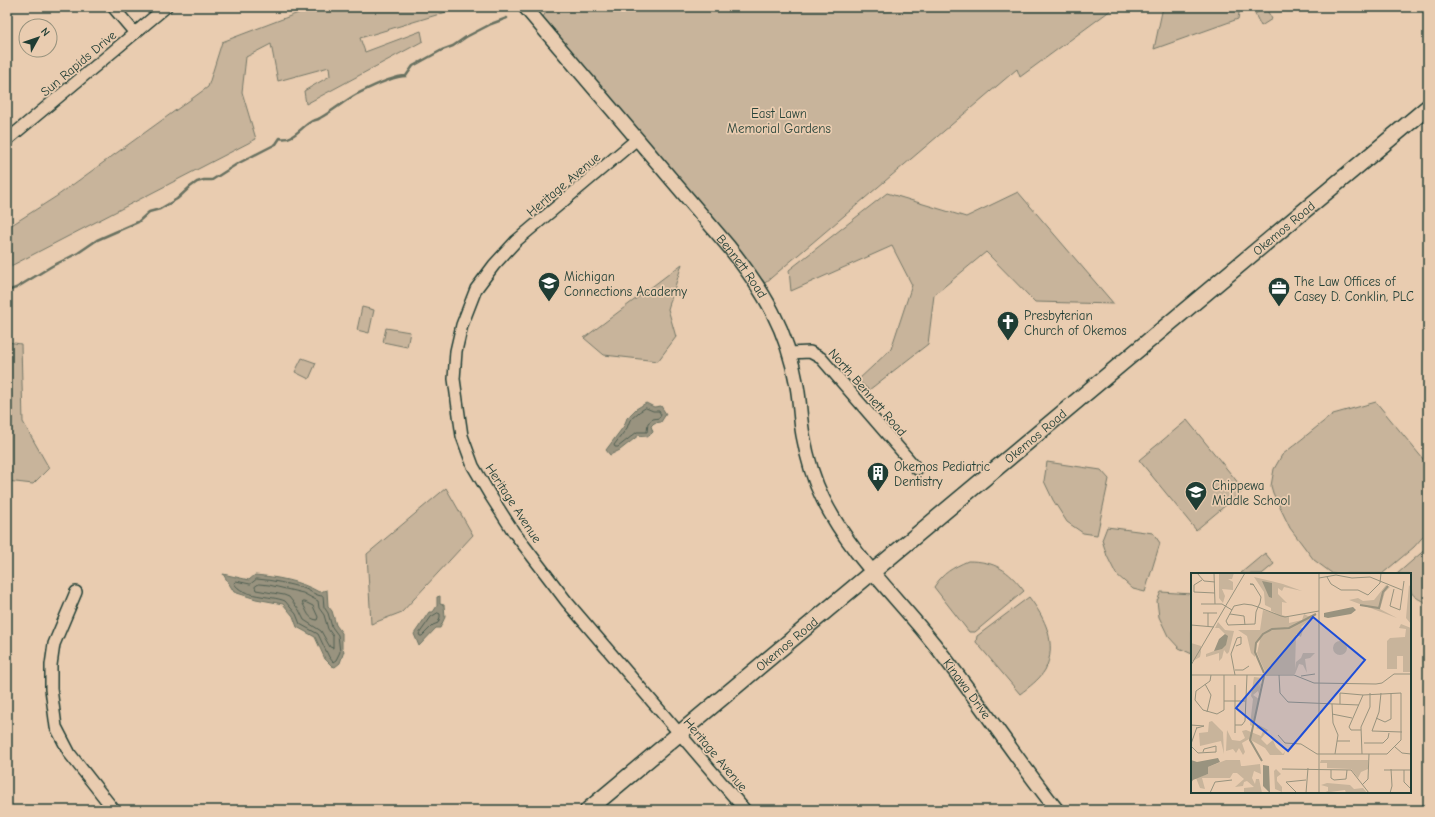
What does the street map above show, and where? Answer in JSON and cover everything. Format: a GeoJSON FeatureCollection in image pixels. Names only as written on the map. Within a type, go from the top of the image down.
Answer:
{"type":"FeatureCollection","features":[{"type":"Feature","properties":{"kind":"main road","name":"Okemos Road"},"geometry":{"type":"LineString","coordinates":[[588,810],[1428,107]]}},
{"type":"Feature","properties":{"kind":"street"},"geometry":{"type":"LineString","coordinates":[[113,7],[135,33]]}},
{"type":"Feature","properties":{"kind":"street","name":"Sun Rapids Drive"},"geometry":{"type":"LineString","coordinates":[[7,140],[166,7]]}},
{"type":"Feature","properties":{"kind":"street","name":"Bennett Road"},"geometry":{"type":"LineString","coordinates":[[525,7],[638,139],[751,275],[774,312],[789,353],[797,384],[806,452],[818,487],[838,525],[872,571]]}},
{"type":"Feature","properties":{"kind":"street","name":"Heritage Avenue"},"geometry":{"type":"LineString","coordinates":[[638,139],[516,241],[494,265],[476,289],[462,325],[456,350],[454,379],[462,436],[473,466],[513,531],[567,602],[745,810]]}},
{"type":"Feature","properties":{"kind":"street","name":"North Bennett Road"},"geometry":{"type":"LineString","coordinates":[[789,353],[810,352],[821,358],[918,469]]}},
{"type":"Feature","properties":{"kind":"street","name":"Kinawa Drive"},"geometry":{"type":"LineString","coordinates":[[872,571],[931,640],[965,683],[1057,810]]}},
{"type":"Feature","properties":{"kind":"street"},"geometry":{"type":"LineString","coordinates":[[76,592],[54,644],[51,665],[51,689],[56,727],[70,754],[114,810]]}},
{"type":"Feature","properties":{"kind":"green space"},"geometry":{"type":"Polygon","coordinates":[[[314,7],[463,7],[360,38],[365,52],[421,31],[423,41],[306,104],[304,91],[330,76],[329,67],[278,81],[271,44],[246,57],[242,92],[256,139],[7,268],[7,228],[57,196],[208,87],[222,42],[314,7]]]}},
{"type":"Feature","properties":{"kind":"green space","name":"East Lawn Memorial Gardens"},"geometry":{"type":"Polygon","coordinates":[[[549,7],[1115,7],[1020,77],[1017,69],[765,283],[543,17],[549,7]]]}},
{"type":"Feature","properties":{"kind":"green space"},"geometry":{"type":"Polygon","coordinates":[[[1163,7],[1240,7],[1238,19],[1154,49],[1163,7]]]}},
{"type":"Feature","properties":{"kind":"green space"},"geometry":{"type":"Polygon","coordinates":[[[1265,7],[1272,19],[1261,26],[1255,14],[1265,7]]]}},
{"type":"Feature","properties":{"kind":"green space"},"geometry":{"type":"Polygon","coordinates":[[[1018,192],[1114,304],[1035,302],[986,252],[934,295],[928,344],[869,390],[858,380],[891,349],[912,285],[892,246],[791,291],[789,270],[887,193],[966,217],[1018,192]]]}},
{"type":"Feature","properties":{"kind":"green space"},"geometry":{"type":"Polygon","coordinates":[[[682,264],[668,309],[676,337],[658,361],[604,355],[584,338],[682,264]]]}},
{"type":"Feature","properties":{"kind":"green space"},"geometry":{"type":"Polygon","coordinates":[[[362,307],[374,310],[369,333],[357,330],[362,307]]]}},
{"type":"Feature","properties":{"kind":"green space"},"geometry":{"type":"Polygon","coordinates":[[[386,328],[410,332],[407,347],[383,342],[386,328]]]}},
{"type":"Feature","properties":{"kind":"green space"},"geometry":{"type":"Polygon","coordinates":[[[7,342],[21,344],[23,422],[49,468],[33,484],[7,481],[7,342]]]}},
{"type":"Feature","properties":{"kind":"green space"},"geometry":{"type":"Polygon","coordinates":[[[302,358],[316,363],[309,379],[295,372],[302,358]]]}},
{"type":"Feature","properties":{"kind":"green space"},"geometry":{"type":"Polygon","coordinates":[[[1376,402],[1428,465],[1428,531],[1414,547],[1383,573],[1332,573],[1314,560],[1290,528],[1273,493],[1271,486],[1274,469],[1282,455],[1333,414],[1376,402]]]}},
{"type":"Feature","properties":{"kind":"green space"},"geometry":{"type":"Polygon","coordinates":[[[1187,420],[1244,490],[1196,530],[1139,460],[1187,420]]]}},
{"type":"Feature","properties":{"kind":"green space"},"geometry":{"type":"Polygon","coordinates":[[[1047,462],[1101,470],[1109,479],[1097,535],[1083,533],[1067,522],[1053,500],[1044,481],[1047,462]]]}},
{"type":"Feature","properties":{"kind":"green space"},"geometry":{"type":"Polygon","coordinates":[[[446,488],[473,535],[402,612],[371,624],[367,554],[446,488]]]}},
{"type":"Feature","properties":{"kind":"green space"},"geometry":{"type":"Polygon","coordinates":[[[1107,527],[1153,533],[1160,543],[1145,592],[1133,589],[1116,574],[1107,556],[1102,540],[1107,527]]]}},
{"type":"Feature","properties":{"kind":"green space"},"geometry":{"type":"Polygon","coordinates":[[[1428,547],[1428,604],[1414,596],[1412,593],[1411,573],[1398,573],[1428,547]]]}},
{"type":"Feature","properties":{"kind":"green space"},"geometry":{"type":"Polygon","coordinates":[[[1265,553],[1274,564],[1263,573],[1241,573],[1265,553]]]}},
{"type":"Feature","properties":{"kind":"green space"},"geometry":{"type":"Polygon","coordinates":[[[968,561],[978,561],[1000,568],[1012,577],[1024,591],[975,632],[969,632],[934,587],[948,571],[968,561]]]}},
{"type":"Feature","properties":{"kind":"green space"},"geometry":{"type":"Polygon","coordinates":[[[1161,592],[1191,594],[1191,654],[1179,648],[1168,636],[1159,617],[1157,601],[1161,592]]]}},
{"type":"Feature","properties":{"kind":"green space"},"geometry":{"type":"Polygon","coordinates":[[[1029,597],[1045,622],[1050,641],[1050,651],[1049,660],[1043,674],[1020,694],[976,642],[977,636],[1029,597]]]}},
{"type":"Feature","properties":{"kind":"water"},"geometry":{"type":"Polygon","coordinates":[[[646,403],[654,407],[661,406],[666,414],[661,422],[654,423],[651,426],[653,432],[648,437],[639,435],[620,450],[610,455],[606,450],[624,426],[627,418],[636,409],[646,403]]]}},
{"type":"Feature","properties":{"kind":"water"},"geometry":{"type":"Polygon","coordinates":[[[223,574],[249,580],[255,575],[272,577],[296,582],[319,592],[327,590],[328,606],[332,611],[336,625],[342,633],[342,648],[344,651],[340,663],[335,667],[325,659],[315,637],[297,627],[293,616],[283,604],[256,599],[234,592],[223,574]]]}},
{"type":"Feature","properties":{"kind":"water"},"geometry":{"type":"Polygon","coordinates":[[[440,596],[440,604],[444,605],[445,617],[440,628],[436,628],[419,646],[414,634],[429,612],[433,612],[437,606],[437,597],[440,596]]]}},
{"type":"Feature","properties":{"kind":"waterway"},"geometry":{"type":"LineString","coordinates":[[7,291],[16,288],[52,266],[78,253],[97,240],[138,222],[149,212],[160,209],[177,199],[197,182],[212,180],[237,164],[276,144],[280,138],[284,139],[293,136],[308,123],[319,119],[357,94],[388,80],[406,76],[413,66],[442,50],[453,46],[466,37],[491,24],[507,18]]}},
{"type":"Feature","properties":{"kind":"place","name":"Michigan Connections Academy"},"geometry":{"type":"Point","coordinates":[549,302]}},
{"type":"Feature","properties":{"kind":"place","name":"The Law Offices of Casey D. Conklin, PLC"},"geometry":{"type":"Point","coordinates":[1279,308]}},
{"type":"Feature","properties":{"kind":"place","name":"Presbyterian Church of Okemos"},"geometry":{"type":"Point","coordinates":[1008,342]}},
{"type":"Feature","properties":{"kind":"place","name":"Okemos Pediatric Dentistry"},"geometry":{"type":"Point","coordinates":[878,492]}},
{"type":"Feature","properties":{"kind":"place","name":"Chippewa Middle School"},"geometry":{"type":"Point","coordinates":[1196,512]}}]}
